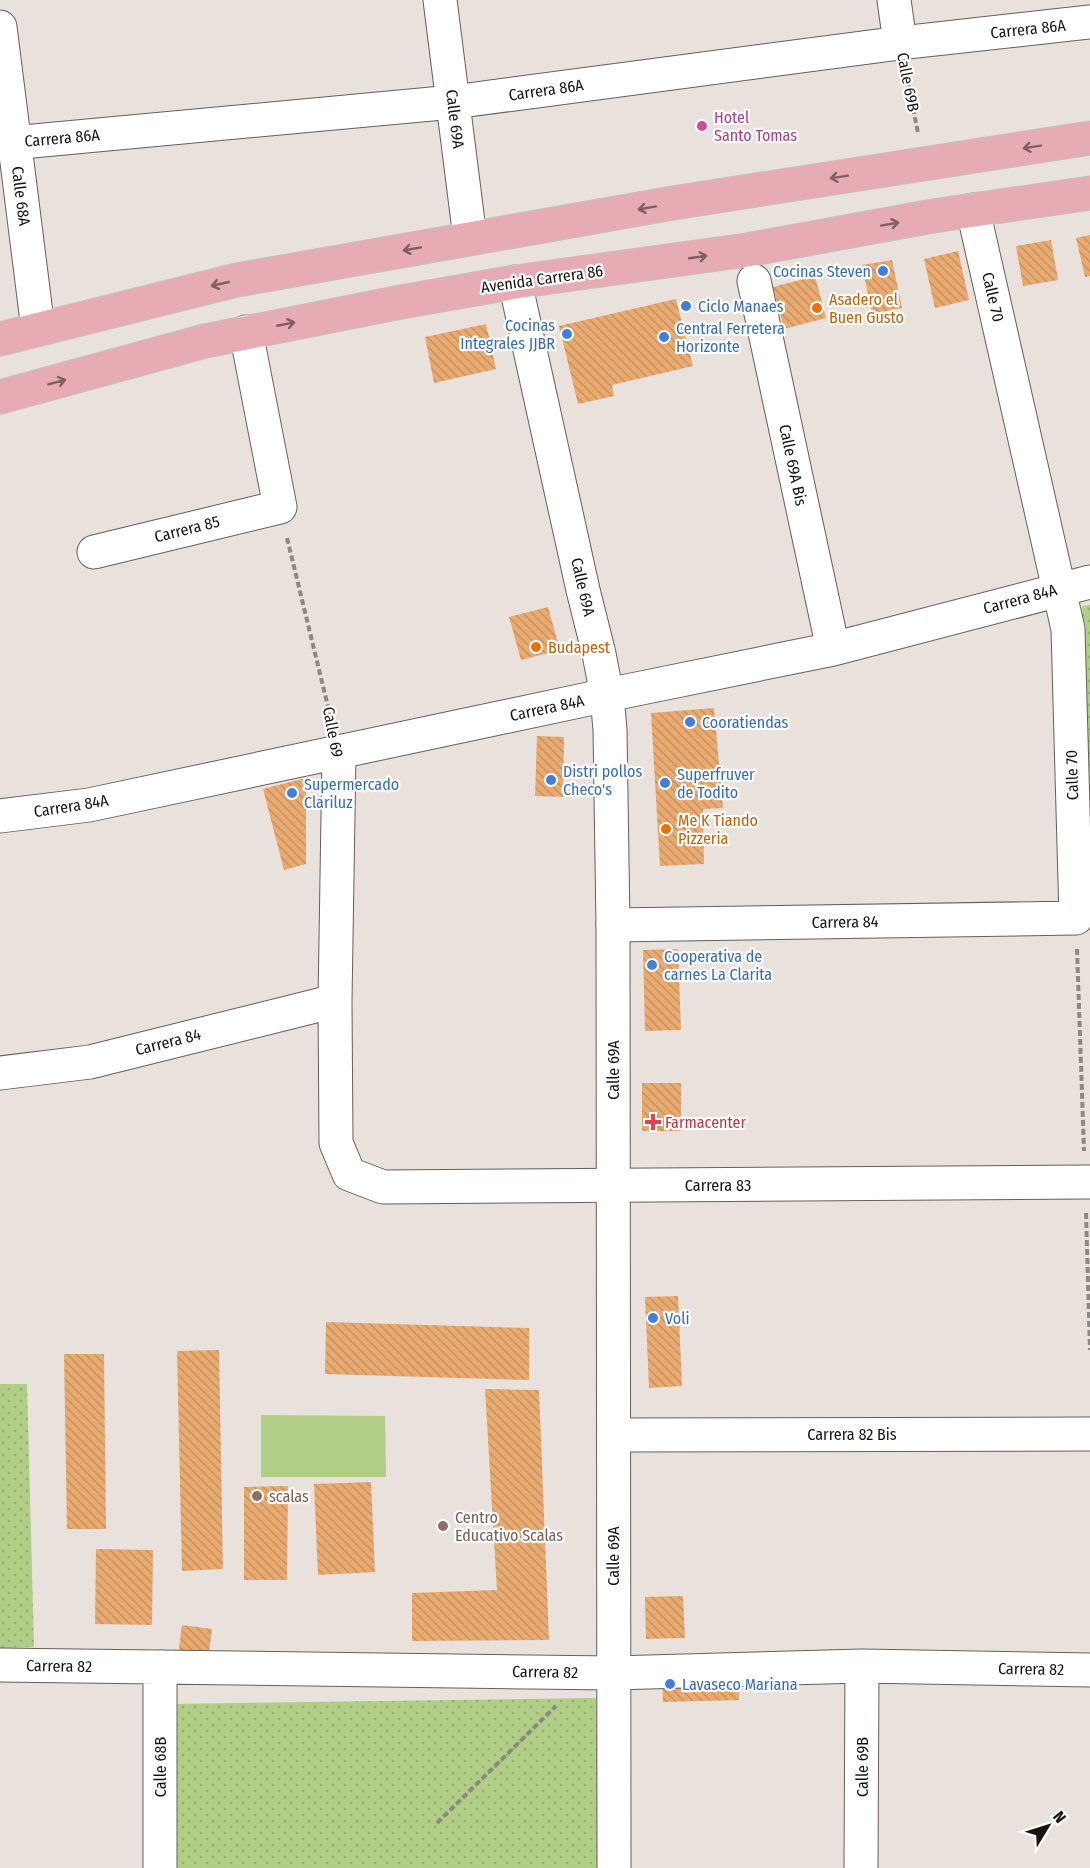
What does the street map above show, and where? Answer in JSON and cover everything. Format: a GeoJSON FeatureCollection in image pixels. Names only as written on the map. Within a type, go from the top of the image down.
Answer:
{"type":"FeatureCollection","features":[{"type":"Feature","properties":{"kind":"main road"},"geometry":{"type":"LineString","coordinates":[[0,339],[237,280],[674,203],[1090,138]]}},
{"type":"Feature","properties":{"kind":"main road","name":"Avenida Carrera 86"},"geometry":{"type":"LineString","coordinates":[[0,397],[246,332],[515,282],[747,250],[972,210],[1090,193]]}},
{"type":"Feature","properties":{"kind":"street","name":"Calle 69A"},"geometry":{"type":"LineString","coordinates":[[440,0],[470,238]]}},
{"type":"Feature","properties":{"kind":"street","name":"Calle 69B"},"geometry":{"type":"LineString","coordinates":[[894,0],[900,43]]}},
{"type":"Feature","properties":{"kind":"street","name":"Carrera 86A"},"geometry":{"type":"LineString","coordinates":[[7,144],[453,102],[900,43],[1090,22]]}},
{"type":"Feature","properties":{"kind":"street","name":"Calle 68A"},"geometry":{"type":"LineString","coordinates":[[0,27],[7,144],[38,329]]}},
{"type":"Feature","properties":{"kind":"street","name":"Calle 70"},"geometry":{"type":"LineString","coordinates":[[972,210],[1075,585],[1068,629],[1076,918]]}},
{"type":"Feature","properties":{"kind":"street","name":"Calle 69A Bis"},"geometry":{"type":"LineString","coordinates":[[754,281],[833,649]]}},
{"type":"Feature","properties":{"kind":"street","name":"Calle 69A"},"geometry":{"type":"LineString","coordinates":[[515,282],[599,654],[607,695],[610,730],[613,925],[614,1868]]}},
{"type":"Feature","properties":{"kind":"street"},"geometry":{"type":"LineString","coordinates":[[246,332],[280,507]]}},
{"type":"Feature","properties":{"kind":"street","name":"Carrera 85"},"geometry":{"type":"LineString","coordinates":[[94,552],[280,507]]}},
{"type":"Feature","properties":{"kind":"street","name":"Carrera 84A"},"geometry":{"type":"LineString","coordinates":[[0,816],[89,805],[833,649],[1075,585]]}},
{"type":"Feature","properties":{"kind":"street","name":"Calle 69"},"geometry":{"type":"LineString","coordinates":[[339,753],[335,1001],[336,1143],[349,1174]]}},
{"type":"Feature","properties":{"kind":"street","name":"Carrera 84"},"geometry":{"type":"LineString","coordinates":[[613,925],[1076,918]]}},
{"type":"Feature","properties":{"kind":"street","name":"Carrera 84"},"geometry":{"type":"LineString","coordinates":[[0,1073],[90,1062],[335,1001]]}},
{"type":"Feature","properties":{"kind":"street","name":"Carrera 83"},"geometry":{"type":"LineString","coordinates":[[349,1174],[383,1187],[1087,1182]]}},
{"type":"Feature","properties":{"kind":"street","name":"Carrera 82 Bis"},"geometry":{"type":"LineString","coordinates":[[614,1435],[1090,1434]]}},
{"type":"Feature","properties":{"kind":"street","name":"Carrera 82"},"geometry":{"type":"LineString","coordinates":[[0,1665],[613,1673],[862,1666],[1090,1670]]}},
{"type":"Feature","properties":{"kind":"street","name":"Calle 69B"},"geometry":{"type":"LineString","coordinates":[[861,1868],[862,1666]]}},
{"type":"Feature","properties":{"kind":"street","name":"Calle 68B"},"geometry":{"type":"LineString","coordinates":[[160,1667],[160,1868]]}},
{"type":"Feature","properties":{"kind":"path","name":"Calle 69B"},"geometry":{"type":"LineString","coordinates":[[900,43],[924,164]]}},
{"type":"Feature","properties":{"kind":"path","name":"Calle 69"},"geometry":{"type":"LineString","coordinates":[[280,507],[339,753]]}},
{"type":"Feature","properties":{"kind":"path"},"geometry":{"type":"LineString","coordinates":[[1076,918],[1087,1182],[1090,1350]]}},
{"type":"Feature","properties":{"kind":"path"},"geometry":{"type":"LineString","coordinates":[[437,1823],[563,1699]]}},
{"type":"Feature","properties":{"kind":"green space"},"geometry":{"type":"Polygon","coordinates":[[[1090,605],[1090,809],[1082,606],[1090,605]]]}},
{"type":"Feature","properties":{"kind":"green space"},"geometry":{"type":"Polygon","coordinates":[[[0,1384],[27,1384],[34,1647],[0,1648],[0,1384]]]}},
{"type":"Feature","properties":{"kind":"green space"},"geometry":{"type":"Polygon","coordinates":[[[261,1415],[385,1416],[386,1477],[261,1477],[261,1415]]]}},
{"type":"Feature","properties":{"kind":"green space"},"geometry":{"type":"Polygon","coordinates":[[[596,1698],[600,1868],[173,1868],[170,1704],[596,1698]]]}},
{"type":"Feature","properties":{"kind":"building"},"geometry":{"type":"Polygon","coordinates":[[[1090,235],[1090,276],[1085,277],[1076,238],[1090,235]]]}},
{"type":"Feature","properties":{"kind":"building"},"geometry":{"type":"Polygon","coordinates":[[[1051,240],[1058,280],[1023,286],[1016,246],[1051,240]]]}},
{"type":"Feature","properties":{"kind":"building"},"geometry":{"type":"Polygon","coordinates":[[[958,251],[969,300],[935,308],[924,259],[958,251]]]}},
{"type":"Feature","properties":{"kind":"building"},"geometry":{"type":"Polygon","coordinates":[[[892,260],[902,308],[872,314],[862,265],[892,260]]]}},
{"type":"Feature","properties":{"kind":"building"},"geometry":{"type":"Polygon","coordinates":[[[815,276],[826,318],[784,329],[773,287],[815,276]]]}},
{"type":"Feature","properties":{"kind":"building"},"geometry":{"type":"Polygon","coordinates":[[[676,299],[693,366],[612,385],[614,396],[578,404],[559,326],[676,299]]]}},
{"type":"Feature","properties":{"kind":"building"},"geometry":{"type":"Polygon","coordinates":[[[486,324],[496,369],[434,383],[425,337],[486,324]]]}},
{"type":"Feature","properties":{"kind":"building"},"geometry":{"type":"Polygon","coordinates":[[[548,607],[560,650],[521,660],[509,617],[548,607]]]}},
{"type":"Feature","properties":{"kind":"building"},"geometry":{"type":"Polygon","coordinates":[[[714,708],[723,808],[703,809],[704,864],[660,866],[651,713],[714,708]]]}},
{"type":"Feature","properties":{"kind":"building"},"geometry":{"type":"Polygon","coordinates":[[[537,736],[564,737],[563,797],[535,796],[537,736]]]}},
{"type":"Feature","properties":{"kind":"building"},"geometry":{"type":"Polygon","coordinates":[[[306,778],[306,864],[284,870],[263,789],[306,778]]]}},
{"type":"Feature","properties":{"kind":"building"},"geometry":{"type":"Polygon","coordinates":[[[678,949],[681,1030],[645,1031],[643,950],[678,949]]]}},
{"type":"Feature","properties":{"kind":"building"},"geometry":{"type":"Polygon","coordinates":[[[642,1083],[681,1083],[681,1131],[642,1131],[642,1083]]]}},
{"type":"Feature","properties":{"kind":"building"},"geometry":{"type":"Polygon","coordinates":[[[678,1296],[682,1386],[649,1388],[645,1297],[678,1296]]]}},
{"type":"Feature","properties":{"kind":"building"},"geometry":{"type":"Polygon","coordinates":[[[326,1322],[529,1328],[529,1380],[325,1374],[326,1322]]]}},
{"type":"Feature","properties":{"kind":"building"},"geometry":{"type":"Polygon","coordinates":[[[219,1350],[223,1569],[182,1571],[177,1351],[219,1350]]]}},
{"type":"Feature","properties":{"kind":"building"},"geometry":{"type":"Polygon","coordinates":[[[64,1354],[104,1354],[106,1529],[67,1529],[64,1354]]]}},
{"type":"Feature","properties":{"kind":"building"},"geometry":{"type":"Polygon","coordinates":[[[485,1389],[539,1390],[549,1640],[412,1641],[412,1593],[497,1590],[485,1389]]]}},
{"type":"Feature","properties":{"kind":"building"},"geometry":{"type":"Polygon","coordinates":[[[371,1482],[375,1572],[318,1575],[314,1484],[371,1482]]]}},
{"type":"Feature","properties":{"kind":"building"},"geometry":{"type":"Polygon","coordinates":[[[288,1486],[287,1580],[244,1580],[244,1487],[288,1486]]]}},
{"type":"Feature","properties":{"kind":"building"},"geometry":{"type":"Polygon","coordinates":[[[96,1549],[153,1550],[152,1625],[95,1624],[96,1549]]]}},
{"type":"Feature","properties":{"kind":"building"},"geometry":{"type":"Polygon","coordinates":[[[683,1596],[685,1638],[646,1639],[645,1597],[683,1596]]]}},
{"type":"Feature","properties":{"kind":"building"},"geometry":{"type":"Polygon","coordinates":[[[182,1625],[212,1629],[208,1660],[178,1656],[182,1625]]]}},
{"type":"Feature","properties":{"kind":"building"},"geometry":{"type":"Polygon","coordinates":[[[738,1674],[739,1700],[663,1702],[662,1676],[738,1674]]]}},
{"type":"Feature","properties":{"kind":"place","name":"Hotel Santo Tomas"},"geometry":{"type":"Point","coordinates":[702,126]}},
{"type":"Feature","properties":{"kind":"place","name":"Cocinas Steven"},"geometry":{"type":"Point","coordinates":[883,271]}},
{"type":"Feature","properties":{"kind":"place","name":"Ciclo Manaes"},"geometry":{"type":"Point","coordinates":[686,306]}},
{"type":"Feature","properties":{"kind":"place","name":"Asadero el Buen Gusto"},"geometry":{"type":"Point","coordinates":[817,308]}},
{"type":"Feature","properties":{"kind":"place","name":"Cocinas Integrales JJBR"},"geometry":{"type":"Point","coordinates":[567,334]}},
{"type":"Feature","properties":{"kind":"place","name":"Central Ferretera Horizonte"},"geometry":{"type":"Point","coordinates":[664,337]}},
{"type":"Feature","properties":{"kind":"place","name":"Budapest"},"geometry":{"type":"Point","coordinates":[536,647]}},
{"type":"Feature","properties":{"kind":"place","name":"Cooratiendas"},"geometry":{"type":"Point","coordinates":[690,722]}},
{"type":"Feature","properties":{"kind":"place","name":"Distri pollos Checo's"},"geometry":{"type":"Point","coordinates":[551,780]}},
{"type":"Feature","properties":{"kind":"place","name":"Superfruver de Todito"},"geometry":{"type":"Point","coordinates":[665,783]}},
{"type":"Feature","properties":{"kind":"place","name":"Supermercado Clariluz"},"geometry":{"type":"Point","coordinates":[292,793]}},
{"type":"Feature","properties":{"kind":"place","name":"Me K Tiando Pizzeria"},"geometry":{"type":"Point","coordinates":[666,829]}},
{"type":"Feature","properties":{"kind":"place","name":"Cooperativa de carnes La Clarita"},"geometry":{"type":"Point","coordinates":[652,965]}},
{"type":"Feature","properties":{"kind":"place","name":"Farmacenter"},"geometry":{"type":"Point","coordinates":[653,1122]}},
{"type":"Feature","properties":{"kind":"place","name":"Voli"},"geometry":{"type":"Point","coordinates":[653,1318]}},
{"type":"Feature","properties":{"kind":"place","name":"scalas"},"geometry":{"type":"Point","coordinates":[257,1496]}},
{"type":"Feature","properties":{"kind":"place","name":"Centro Educativo Scalas"},"geometry":{"type":"Point","coordinates":[443,1526]}},
{"type":"Feature","properties":{"kind":"place","name":"Lavaseco Mariana"},"geometry":{"type":"Point","coordinates":[670,1684]}}]}
